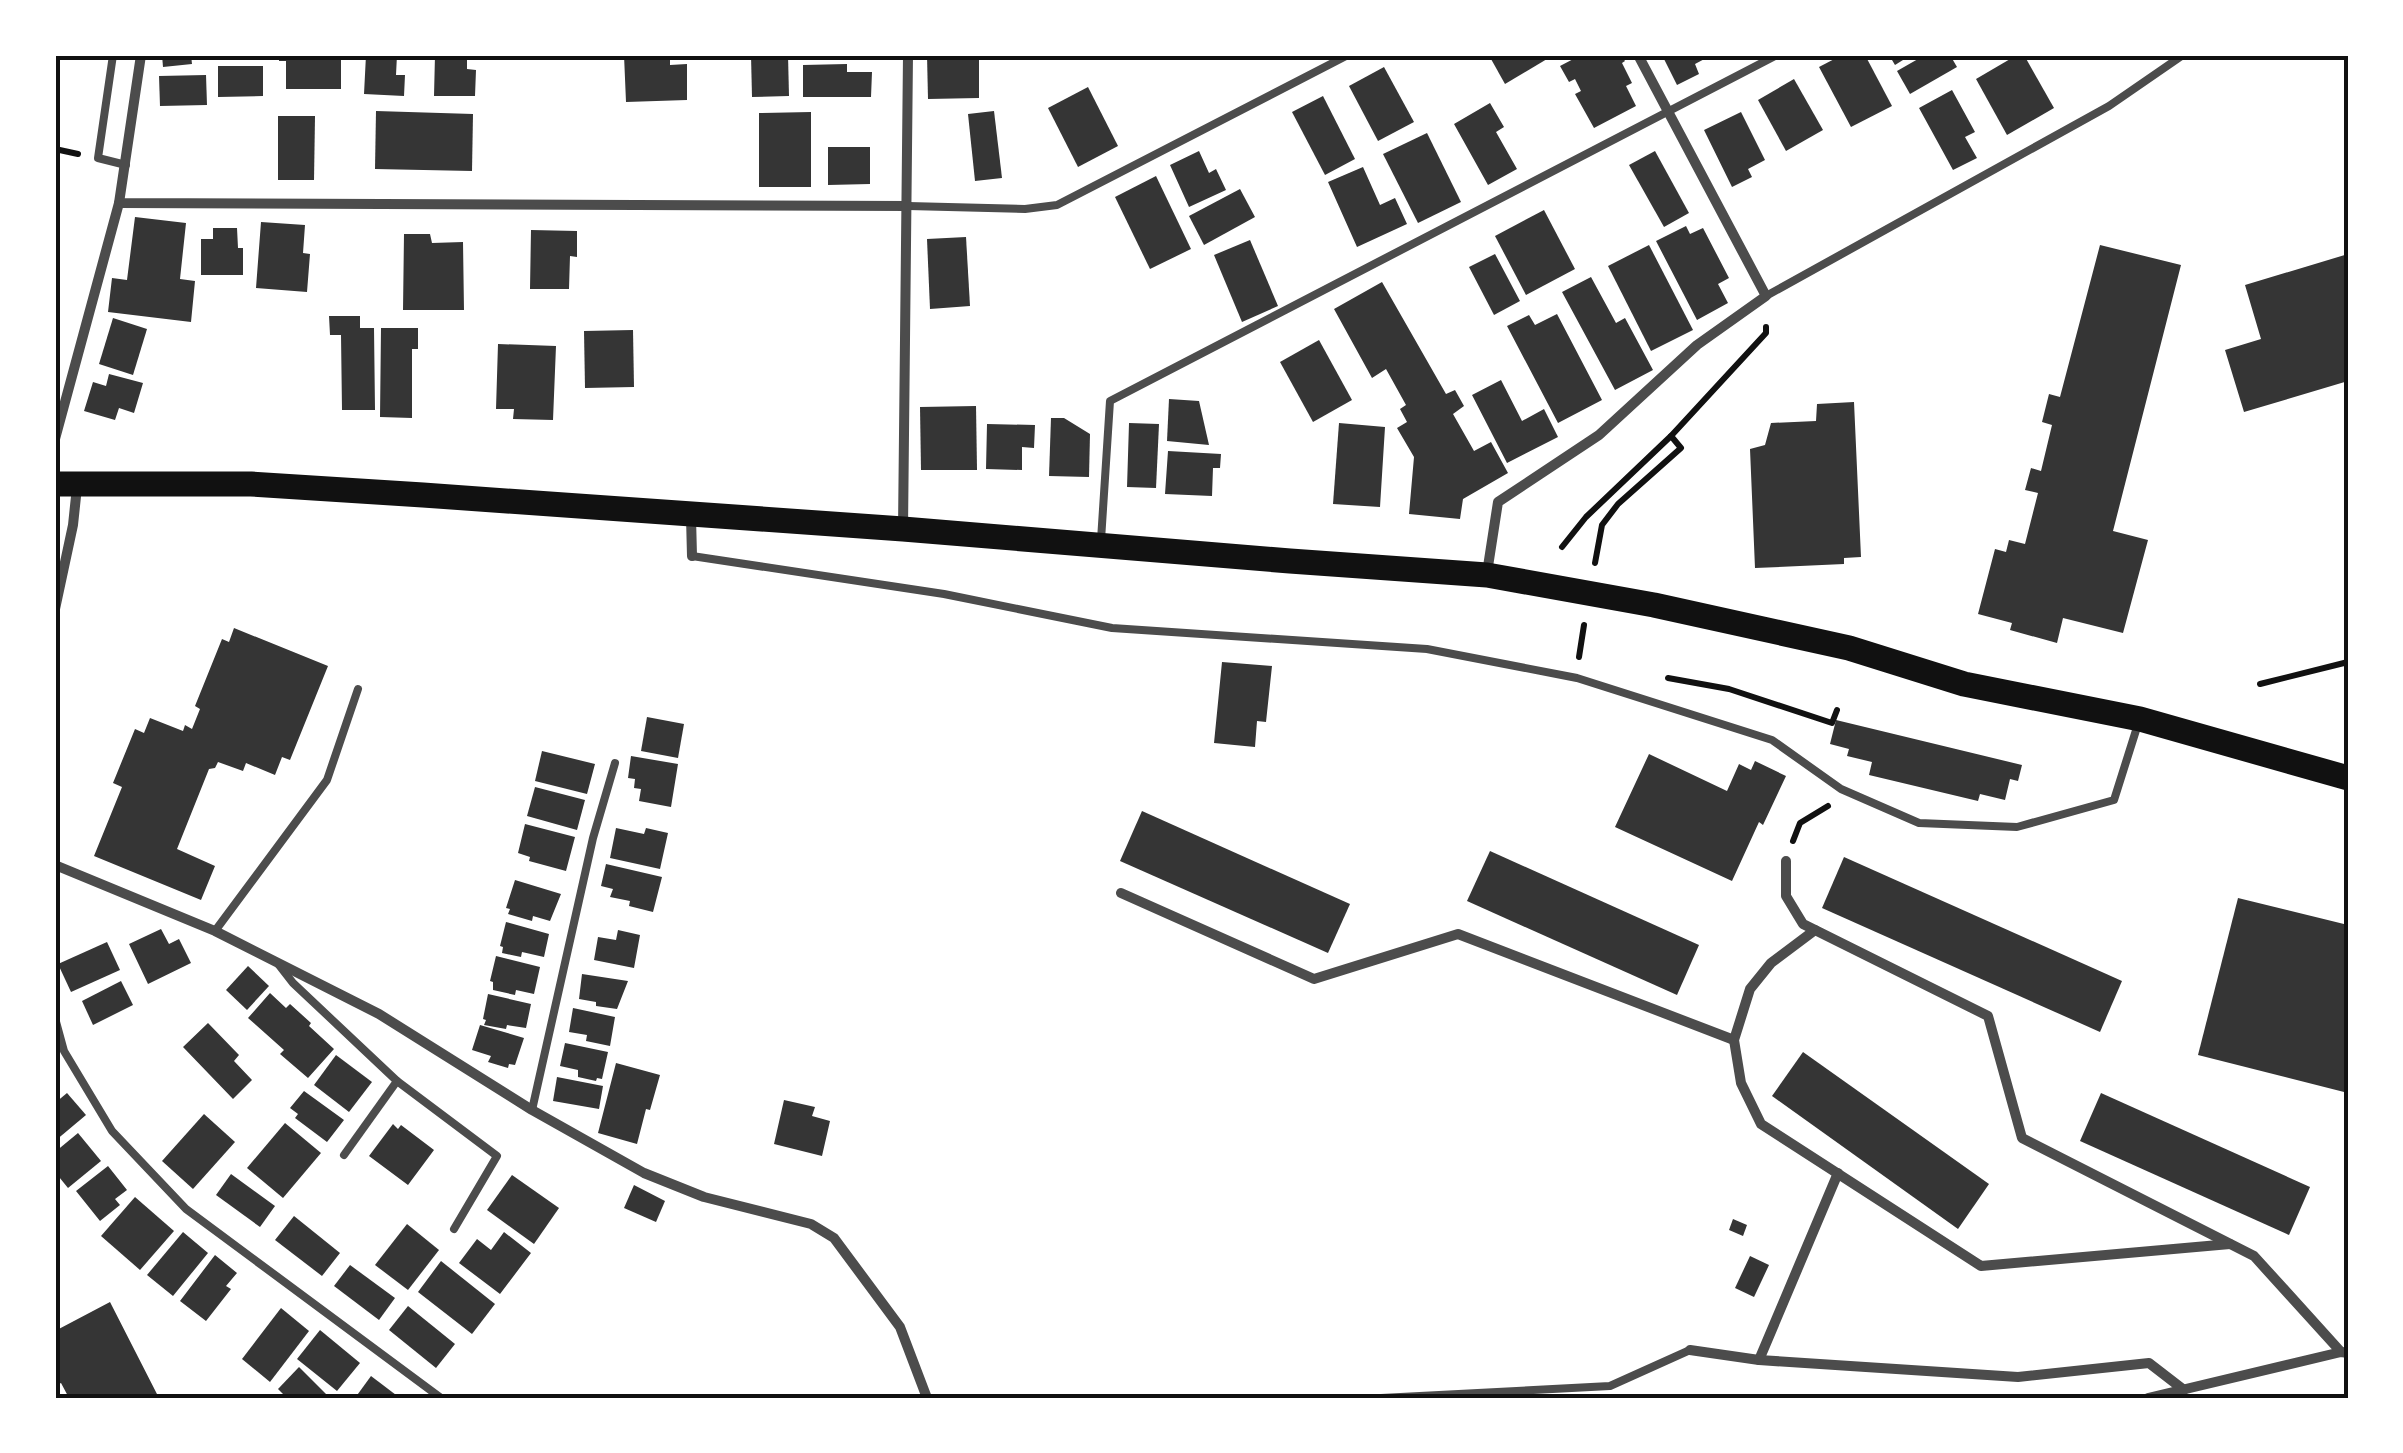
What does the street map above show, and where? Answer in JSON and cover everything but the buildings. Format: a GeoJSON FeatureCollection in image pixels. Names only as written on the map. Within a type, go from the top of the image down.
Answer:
{"type":"FeatureCollection","features":[{"type":"Feature","properties":{"kind":"main road"},"geometry":{"type":"LineString","coordinates":[[66,483],[251,484],[903,528],[1487,575],[1654,604],[1849,648],[1964,684],[2140,720],[2348,778]]}},
{"type":"Feature","properties":{"kind":"street"},"geometry":{"type":"LineString","coordinates":[[55,439],[119,203],[142,55]]}},
{"type":"Feature","properties":{"kind":"street"},"geometry":{"type":"LineString","coordinates":[[903,528],[908,55]]}},
{"type":"Feature","properties":{"kind":"street"},"geometry":{"type":"LineString","coordinates":[[1487,575],[1498,502],[1599,435],[1697,344],[1766,296],[1638,55]]}},
{"type":"Feature","properties":{"kind":"street"},"geometry":{"type":"LineString","coordinates":[[119,203],[908,206]]}},
{"type":"Feature","properties":{"kind":"street"},"geometry":{"type":"LineString","coordinates":[[55,609],[73,525],[66,483]]}},
{"type":"Feature","properties":{"kind":"street"},"geometry":{"type":"LineString","coordinates":[[691,513],[692,556]]}},
{"type":"Feature","properties":{"kind":"street"},"geometry":{"type":"LineString","coordinates":[[1786,862],[1786,896],[1804,924],[1988,1016],[2022,1138],[2254,1256],[2344,1353],[2148,1398]]}},
{"type":"Feature","properties":{"kind":"street"},"geometry":{"type":"LineString","coordinates":[[55,864],[215,931],[380,1014],[532,1110],[644,1172],[704,1197],[811,1224],[834,1238],[900,1328],[927,1398]]}},
{"type":"Feature","properties":{"kind":"street"},"geometry":{"type":"LineString","coordinates":[[1122,894],[1314,978],[1458,934],[1734,1040]]}},
{"type":"Feature","properties":{"kind":"street"},"geometry":{"type":"LineString","coordinates":[[1816,930],[1771,963],[1750,989],[1734,1040],[1742,1083],[1761,1124],[1981,1266],[2231,1244]]}},
{"type":"Feature","properties":{"kind":"street"},"geometry":{"type":"LineString","coordinates":[[1759,1360],[1838,1173]]}},
{"type":"Feature","properties":{"kind":"street"},"geometry":{"type":"LineString","coordinates":[[1690,1350],[1759,1360],[2018,1377],[2149,1363],[2184,1390]]}},
{"type":"Feature","properties":{"kind":"lane"},"geometry":{"type":"LineString","coordinates":[[112,55],[98,158],[126,165]]}},
{"type":"Feature","properties":{"kind":"lane"},"geometry":{"type":"LineString","coordinates":[[908,206],[1026,210],[1057,205],[1348,55]]}},
{"type":"Feature","properties":{"kind":"lane"},"geometry":{"type":"LineString","coordinates":[[1101,545],[1110,401],[1778,55]]}},
{"type":"Feature","properties":{"kind":"lane"},"geometry":{"type":"LineString","coordinates":[[1766,296],[2110,106],[2184,55]]}},
{"type":"Feature","properties":{"kind":"lane"},"geometry":{"type":"LineString","coordinates":[[692,556],[944,594],[1112,628],[1427,649],[1577,678],[1772,740],[1850,793],[1919,823],[2017,828],[2114,800],[2140,720]]}},
{"type":"Feature","properties":{"kind":"lane"},"geometry":{"type":"LineString","coordinates":[[215,931],[326,780],[358,689]]}},
{"type":"Feature","properties":{"kind":"lane"},"geometry":{"type":"LineString","coordinates":[[532,1110],[593,838],[615,763]]}},
{"type":"Feature","properties":{"kind":"lane"},"geometry":{"type":"LineString","coordinates":[[275,961],[397,1081],[496,1156],[454,1230]]}},
{"type":"Feature","properties":{"kind":"lane"},"geometry":{"type":"LineString","coordinates":[[55,1018],[64,1051],[112,1130],[186,1209],[441,1398]]}},
{"type":"Feature","properties":{"kind":"lane"},"geometry":{"type":"LineString","coordinates":[[344,1155],[397,1081]]}},
{"type":"Feature","properties":{"kind":"lane"},"geometry":{"type":"LineString","coordinates":[[1381,1398],[1610,1386],[1690,1350]]}},
{"type":"Feature","properties":{"kind":"path"},"geometry":{"type":"LineString","coordinates":[[1562,547],[1586,517],[1671,436],[1766,333]]}},
{"type":"Feature","properties":{"kind":"path"},"geometry":{"type":"LineString","coordinates":[[1593,576],[1602,524],[1618,504],[1681,448],[1671,436]]}},
{"type":"Feature","properties":{"kind":"path"},"geometry":{"type":"LineString","coordinates":[[1578,662],[1587,611]]}},
{"type":"Feature","properties":{"kind":"path"},"geometry":{"type":"LineString","coordinates":[[2260,684],[2348,662]]}},
{"type":"Feature","properties":{"kind":"path"},"geometry":{"type":"LineString","coordinates":[[1654,676],[1729,689],[1832,724],[1836,710]]}},
{"type":"Feature","properties":{"kind":"path"},"geometry":{"type":"LineString","coordinates":[[1786,862],[1800,823],[1850,793]]}}]}
